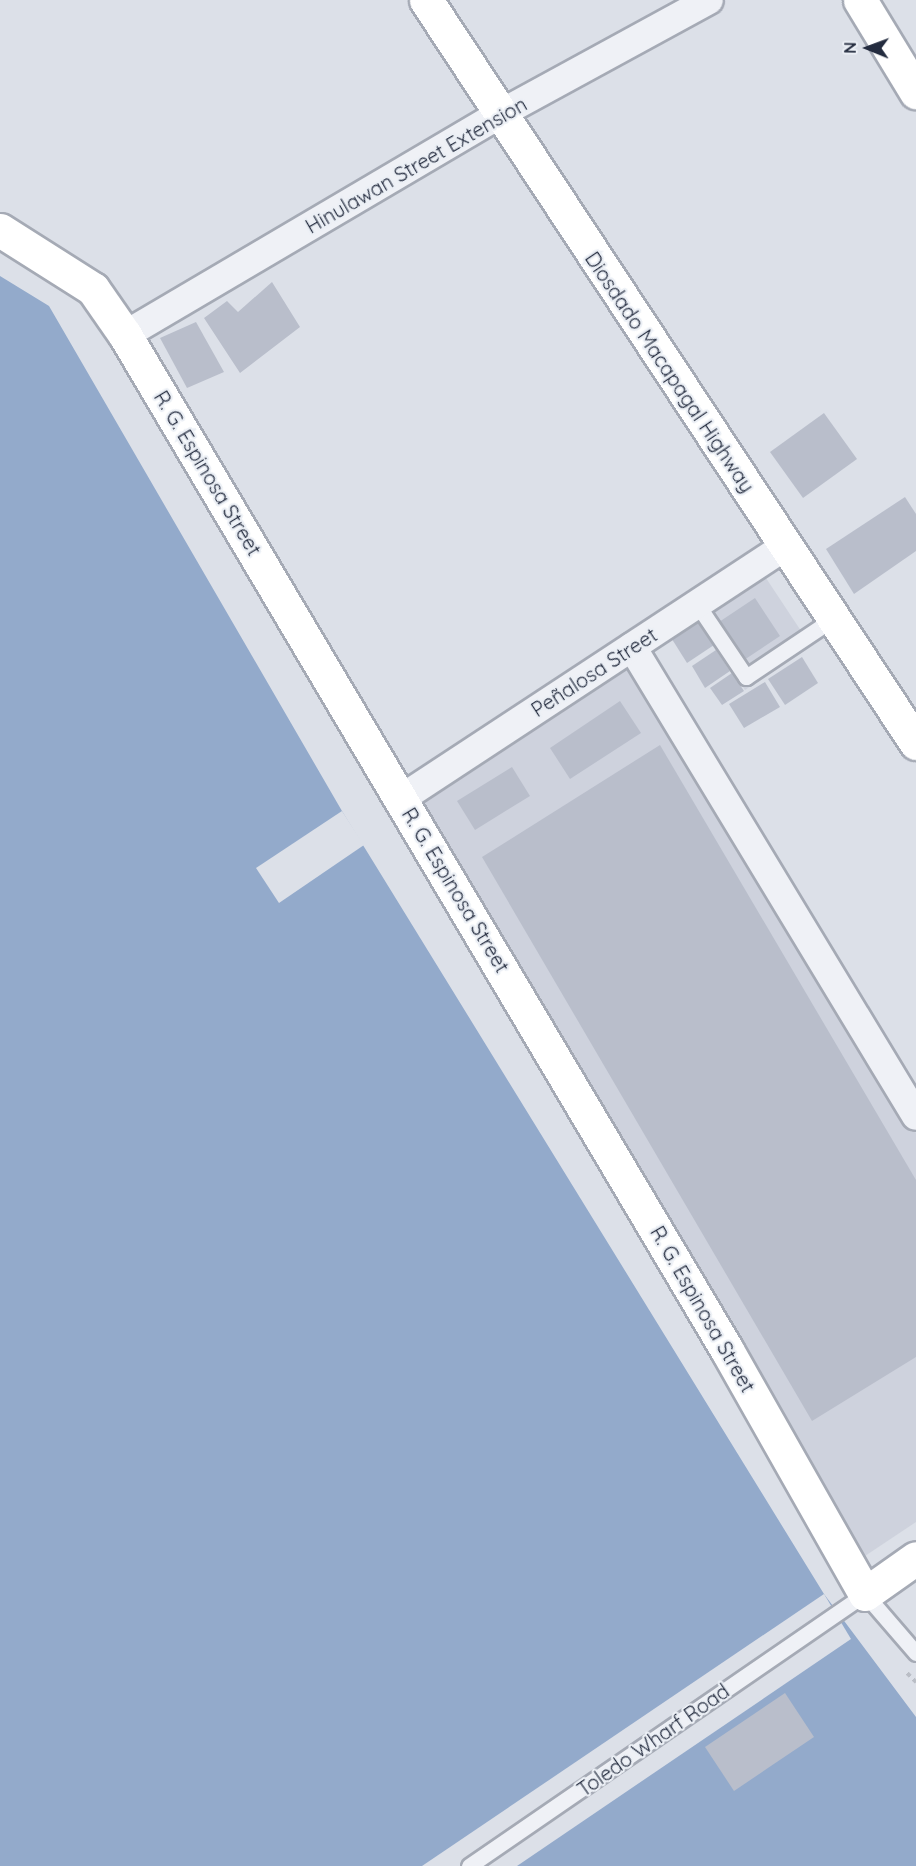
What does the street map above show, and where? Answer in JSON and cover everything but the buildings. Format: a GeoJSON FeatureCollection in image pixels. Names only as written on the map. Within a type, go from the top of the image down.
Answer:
{"type":"FeatureCollection","features":[{"type":"Feature","properties":{"kind":"main road","name":"Diosdado Macapagal Highway"},"geometry":{"type":"LineString","coordinates":[[426,0],[498,115],[916,743]]}},
{"type":"Feature","properties":{"kind":"main road"},"geometry":{"type":"LineString","coordinates":[[860,0],[916,92]]}},
{"type":"Feature","properties":{"kind":"main road","name":"R. G. Espinosa Street"},"geometry":{"type":"LineString","coordinates":[[0,230],[93,289],[125,335],[402,798],[865,1594]]}},
{"type":"Feature","properties":{"kind":"main road"},"geometry":{"type":"LineString","coordinates":[[865,1594],[916,1558]]}},
{"type":"Feature","properties":{"kind":"street","name":"Hinulawan Street Extension"},"geometry":{"type":"LineString","coordinates":[[125,335],[498,115],[709,0]]}},
{"type":"Feature","properties":{"kind":"street","name":"Peñalosa Street"},"geometry":{"type":"LineString","coordinates":[[402,798],[786,546]]}},
{"type":"Feature","properties":{"kind":"street"},"geometry":{"type":"LineString","coordinates":[[632,647],[916,1116]]}},
{"type":"Feature","properties":{"kind":"lane"},"geometry":{"type":"LineString","coordinates":[[697,604],[746,677],[834,618]]}},
{"type":"Feature","properties":{"kind":"lane"},"geometry":{"type":"LineString","coordinates":[[865,1594],[916,1653]]}},
{"type":"Feature","properties":{"kind":"lane","name":"Toledo Wharf Road"},"geometry":{"type":"LineString","coordinates":[[469,1866],[865,1594]]}},
{"type":"Feature","properties":{"kind":"shaded area"},"geometry":{"type":"Polygon","coordinates":[[[764,575],[811,646],[745,690],[699,619],[764,575]]]}},
{"type":"Feature","properties":{"kind":"shaded area"},"geometry":{"type":"Polygon","coordinates":[[[629,666],[916,1133],[916,1522],[865,1556],[419,804],[629,666]]]}},
{"type":"Feature","properties":{"kind":"water"},"geometry":{"type":"Polygon","coordinates":[[[0,276],[49,306],[342,811],[824,1594],[916,1717],[916,1866],[0,1866],[0,276]]]}},
{"type":"Feature","properties":{"kind":"pier"},"geometry":{"type":"Polygon","coordinates":[[[342,811],[364,845],[279,903],[256,868],[342,811]]]}},
{"type":"Feature","properties":{"kind":"pier"},"geometry":{"type":"Polygon","coordinates":[[[824,1594],[851,1639],[517,1866],[422,1866],[824,1594]]]}}]}
